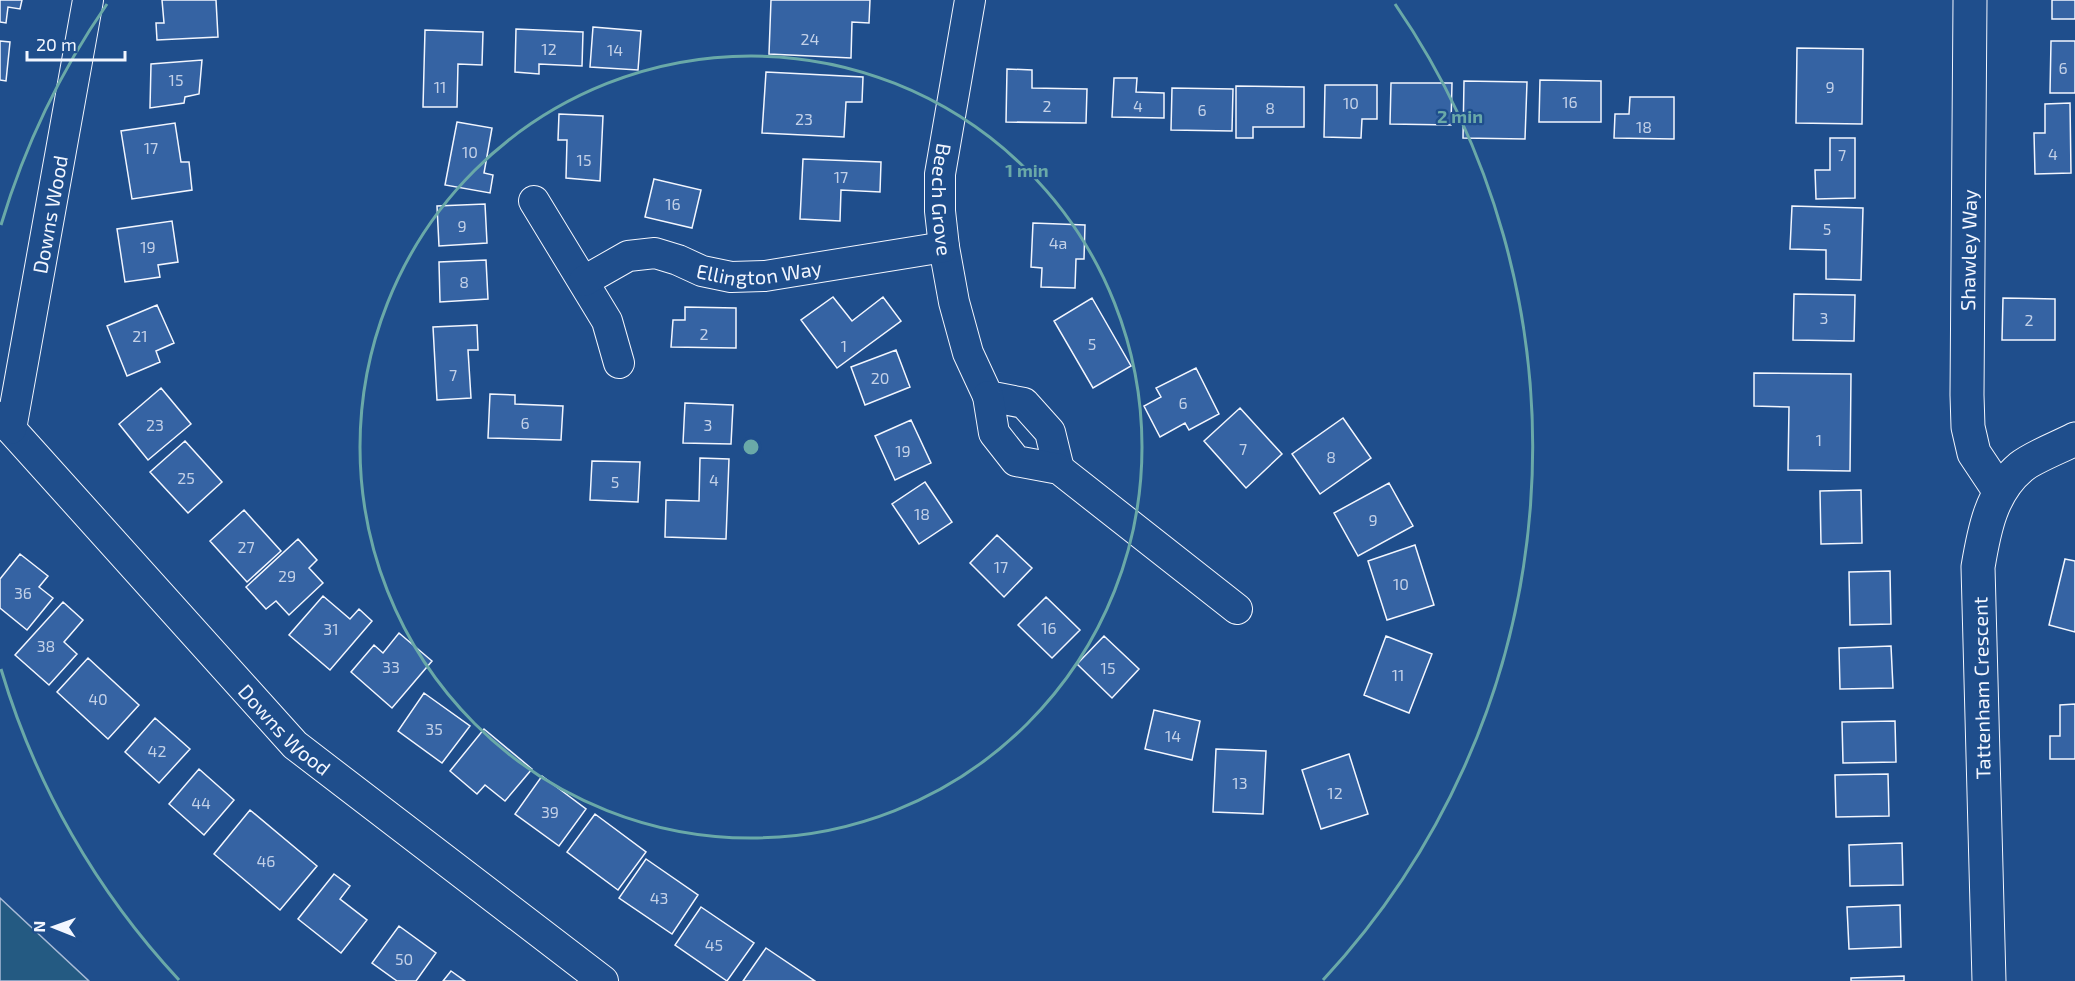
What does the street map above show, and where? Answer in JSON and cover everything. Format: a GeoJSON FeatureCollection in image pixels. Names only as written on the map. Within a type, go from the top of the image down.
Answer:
{"type":"FeatureCollection","features":[{"type":"Feature","properties":{"kind":"street","name":"Downs Wood"},"geometry":{"type":"LineString","coordinates":[[88,0],[5,423],[295,745],[603,981]]}},
{"type":"Feature","properties":{"kind":"street","name":"Beech Grove"},"geometry":{"type":"LineString","coordinates":[[970,0],[940,174],[940,212],[954,302],[968,353],[988,396],[994,433],[1016,461],[1059,469],[1237,609]]}},
{"type":"Feature","properties":{"kind":"street","name":"Shawley Way"},"geometry":{"type":"LineString","coordinates":[[1970,0],[1968,426],[1974,453],[2000,492]]}},
{"type":"Feature","properties":{"kind":"street"},"geometry":{"type":"LineString","coordinates":[[534,201],[607,321],[619,363]]}},
{"type":"Feature","properties":{"kind":"street","name":"Ellington Way"},"geometry":{"type":"LineString","coordinates":[[584,281],[628,256],[655,253],[702,271],[731,277],[765,276],[944,247]]}},
{"type":"Feature","properties":{"kind":"street"},"geometry":{"type":"LineString","coordinates":[[988,396],[1024,402],[1050,432],[1059,469]]}},
{"type":"Feature","properties":{"kind":"street","name":"Tattenham Crescent"},"geometry":{"type":"LineString","coordinates":[[1989,981],[1978,567],[1984,527],[2000,492],[2022,467],[2075,440]]}},
{"type":"Feature","properties":{"kind":"shaded area"},"geometry":{"type":"Polygon","coordinates":[[[0,898],[89,981],[0,981],[0,898]]]}},
{"type":"Feature","properties":{"kind":"building"},"geometry":{"type":"Polygon","coordinates":[[[0,0],[22,0],[20,9],[8,7],[6,23],[0,22],[0,0]]]}},
{"type":"Feature","properties":{"kind":"building"},"geometry":{"type":"Polygon","coordinates":[[[162,0],[216,0],[218,37],[157,40],[156,23],[164,23],[162,0]]]}},
{"type":"Feature","properties":{"kind":"building"},"geometry":{"type":"Polygon","coordinates":[[[771,0],[870,0],[869,23],[852,22],[851,58],[769,54],[771,0]]]}},
{"type":"Feature","properties":{"kind":"building"},"geometry":{"type":"Polygon","coordinates":[[[2052,0],[2075,0],[2075,19],[2052,19],[2052,0]]]}},
{"type":"Feature","properties":{"kind":"building"},"geometry":{"type":"Polygon","coordinates":[[[593,27],[641,31],[638,70],[590,67],[593,27]]]}},
{"type":"Feature","properties":{"kind":"building"},"geometry":{"type":"Polygon","coordinates":[[[516,29],[583,32],[582,66],[539,64],[539,74],[515,72],[516,29]]]}},
{"type":"Feature","properties":{"kind":"building"},"geometry":{"type":"Polygon","coordinates":[[[425,30],[483,32],[482,65],[458,64],[457,107],[423,107],[425,30]]]}},
{"type":"Feature","properties":{"kind":"building"},"geometry":{"type":"Polygon","coordinates":[[[0,41],[10,42],[6,81],[0,80],[0,41]]]}},
{"type":"Feature","properties":{"kind":"building"},"geometry":{"type":"Polygon","coordinates":[[[2051,41],[2075,41],[2075,93],[2050,93],[2051,41]]]}},
{"type":"Feature","properties":{"kind":"building"},"geometry":{"type":"Polygon","coordinates":[[[1797,48],[1863,49],[1862,124],[1796,123],[1797,48]]]}},
{"type":"Feature","properties":{"kind":"building"},"geometry":{"type":"Polygon","coordinates":[[[202,60],[199,94],[185,97],[184,103],[150,108],[151,64],[202,60]]]}},
{"type":"Feature","properties":{"kind":"building"},"geometry":{"type":"Polygon","coordinates":[[[1007,69],[1032,70],[1032,88],[1087,89],[1086,123],[1006,122],[1007,69]]]}},
{"type":"Feature","properties":{"kind":"building"},"geometry":{"type":"Polygon","coordinates":[[[766,72],[863,77],[862,102],[846,102],[844,137],[762,133],[766,72]]]}},
{"type":"Feature","properties":{"kind":"building"},"geometry":{"type":"Polygon","coordinates":[[[1114,78],[1137,78],[1136,92],[1164,93],[1164,118],[1112,117],[1114,78]]]}},
{"type":"Feature","properties":{"kind":"building"},"geometry":{"type":"Polygon","coordinates":[[[1540,80],[1601,81],[1601,122],[1539,122],[1540,80]]]}},
{"type":"Feature","properties":{"kind":"building"},"geometry":{"type":"Polygon","coordinates":[[[1464,81],[1527,82],[1525,139],[1463,138],[1464,81]]]}},
{"type":"Feature","properties":{"kind":"building"},"geometry":{"type":"Polygon","coordinates":[[[1391,83],[1452,83],[1451,125],[1390,124],[1391,83]]]}},
{"type":"Feature","properties":{"kind":"building"},"geometry":{"type":"Polygon","coordinates":[[[1325,85],[1377,85],[1377,119],[1362,119],[1361,138],[1324,137],[1325,85]]]}},
{"type":"Feature","properties":{"kind":"building"},"geometry":{"type":"Polygon","coordinates":[[[1236,86],[1304,87],[1304,127],[1253,127],[1253,138],[1236,138],[1236,86]]]}},
{"type":"Feature","properties":{"kind":"building"},"geometry":{"type":"Polygon","coordinates":[[[1172,88],[1233,89],[1232,131],[1171,130],[1172,88]]]}},
{"type":"Feature","properties":{"kind":"building"},"geometry":{"type":"Polygon","coordinates":[[[1630,97],[1674,97],[1674,139],[1614,138],[1615,114],[1629,114],[1630,97]]]}},
{"type":"Feature","properties":{"kind":"building"},"geometry":{"type":"Polygon","coordinates":[[[2070,103],[2071,173],[2035,174],[2034,133],[2045,133],[2045,104],[2070,103]]]}},
{"type":"Feature","properties":{"kind":"building"},"geometry":{"type":"Polygon","coordinates":[[[559,114],[603,116],[600,181],[566,178],[567,140],[558,140],[559,114]]]}},
{"type":"Feature","properties":{"kind":"building"},"geometry":{"type":"Polygon","coordinates":[[[457,122],[492,128],[484,173],[493,175],[490,193],[445,185],[457,122]]]}},
{"type":"Feature","properties":{"kind":"building"},"geometry":{"type":"Polygon","coordinates":[[[175,123],[181,162],[189,162],[192,190],[132,199],[121,131],[175,123]]]}},
{"type":"Feature","properties":{"kind":"building"},"geometry":{"type":"Polygon","coordinates":[[[1830,138],[1855,138],[1855,198],[1816,199],[1815,170],[1830,170],[1830,138]]]}},
{"type":"Feature","properties":{"kind":"building"},"geometry":{"type":"Polygon","coordinates":[[[803,159],[881,162],[880,192],[841,190],[840,221],[800,219],[803,159]]]}},
{"type":"Feature","properties":{"kind":"building"},"geometry":{"type":"Polygon","coordinates":[[[654,179],[701,190],[692,228],[645,217],[654,179]]]}},
{"type":"Feature","properties":{"kind":"building"},"geometry":{"type":"Polygon","coordinates":[[[485,204],[487,243],[439,246],[437,206],[485,204]]]}},
{"type":"Feature","properties":{"kind":"building"},"geometry":{"type":"Polygon","coordinates":[[[1792,206],[1863,208],[1861,280],[1826,279],[1826,250],[1790,249],[1792,206]]]}},
{"type":"Feature","properties":{"kind":"building"},"geometry":{"type":"Polygon","coordinates":[[[172,221],[178,262],[158,265],[160,277],[125,282],[117,229],[172,221]]]}},
{"type":"Feature","properties":{"kind":"building"},"geometry":{"type":"Polygon","coordinates":[[[1033,223],[1085,225],[1084,259],[1076,259],[1075,288],[1041,287],[1042,268],[1031,267],[1033,223]]]}},
{"type":"Feature","properties":{"kind":"building"},"geometry":{"type":"Polygon","coordinates":[[[486,260],[488,299],[440,302],[439,262],[486,260]]]}},
{"type":"Feature","properties":{"kind":"building"},"geometry":{"type":"Polygon","coordinates":[[[1794,294],[1855,295],[1854,341],[1793,340],[1794,294]]]}},
{"type":"Feature","properties":{"kind":"building"},"geometry":{"type":"Polygon","coordinates":[[[833,297],[852,321],[883,297],[901,321],[837,368],[801,320],[833,297]]]}},
{"type":"Feature","properties":{"kind":"building"},"geometry":{"type":"Polygon","coordinates":[[[1092,298],[1131,366],[1093,388],[1054,321],[1092,298]]]}},
{"type":"Feature","properties":{"kind":"building"},"geometry":{"type":"Polygon","coordinates":[[[2003,298],[2055,299],[2055,340],[2002,340],[2003,298]]]}},
{"type":"Feature","properties":{"kind":"building"},"geometry":{"type":"Polygon","coordinates":[[[157,305],[174,343],[156,351],[160,362],[127,376],[107,326],[157,305]]]}},
{"type":"Feature","properties":{"kind":"building"},"geometry":{"type":"Polygon","coordinates":[[[685,307],[736,308],[736,348],[671,347],[673,320],[685,320],[685,307]]]}},
{"type":"Feature","properties":{"kind":"building"},"geometry":{"type":"Polygon","coordinates":[[[477,325],[478,350],[468,350],[471,398],[437,400],[433,327],[477,325]]]}},
{"type":"Feature","properties":{"kind":"building"},"geometry":{"type":"Polygon","coordinates":[[[896,350],[910,387],[865,405],[851,367],[896,350]]]}},
{"type":"Feature","properties":{"kind":"building"},"geometry":{"type":"Polygon","coordinates":[[[1196,368],[1219,414],[1189,430],[1185,423],[1160,437],[1144,406],[1161,397],[1156,388],[1196,368]]]}},
{"type":"Feature","properties":{"kind":"building"},"geometry":{"type":"Polygon","coordinates":[[[1754,373],[1851,374],[1850,471],[1788,470],[1789,407],[1754,406],[1754,373]]]}},
{"type":"Feature","properties":{"kind":"building"},"geometry":{"type":"Polygon","coordinates":[[[161,388],[191,424],[148,460],[119,424],[161,388]]]}},
{"type":"Feature","properties":{"kind":"building"},"geometry":{"type":"Polygon","coordinates":[[[490,394],[515,395],[515,404],[563,406],[561,440],[488,438],[490,394]]]}},
{"type":"Feature","properties":{"kind":"building"},"geometry":{"type":"Polygon","coordinates":[[[685,403],[733,405],[731,444],[683,443],[685,403]]]}},
{"type":"Feature","properties":{"kind":"building"},"geometry":{"type":"Polygon","coordinates":[[[1240,408],[1282,454],[1246,488],[1204,441],[1240,408]]]}},
{"type":"Feature","properties":{"kind":"building"},"geometry":{"type":"Polygon","coordinates":[[[1343,418],[1371,458],[1320,494],[1292,454],[1343,418]]]}},
{"type":"Feature","properties":{"kind":"building"},"geometry":{"type":"Polygon","coordinates":[[[911,420],[931,463],[895,480],[875,436],[911,420]]]}},
{"type":"Feature","properties":{"kind":"building"},"geometry":{"type":"Polygon","coordinates":[[[185,441],[222,482],[188,513],[150,472],[185,441]]]}},
{"type":"Feature","properties":{"kind":"building"},"geometry":{"type":"Polygon","coordinates":[[[700,458],[729,459],[726,539],[665,537],[666,500],[699,501],[700,458]]]}},
{"type":"Feature","properties":{"kind":"building"},"geometry":{"type":"Polygon","coordinates":[[[592,461],[640,462],[638,502],[590,500],[592,461]]]}},
{"type":"Feature","properties":{"kind":"building"},"geometry":{"type":"Polygon","coordinates":[[[925,482],[952,522],[919,544],[892,504],[925,482]]]}},
{"type":"Feature","properties":{"kind":"building"},"geometry":{"type":"Polygon","coordinates":[[[1389,483],[1413,526],[1358,556],[1334,513],[1389,483]]]}},
{"type":"Feature","properties":{"kind":"building"},"geometry":{"type":"Polygon","coordinates":[[[1861,490],[1862,543],[1821,544],[1820,491],[1861,490]]]}},
{"type":"Feature","properties":{"kind":"building"},"geometry":{"type":"Polygon","coordinates":[[[244,510],[281,551],[247,582],[210,541],[244,510]]]}},
{"type":"Feature","properties":{"kind":"building"},"geometry":{"type":"Polygon","coordinates":[[[997,535],[1032,568],[1004,597],[970,563],[997,535]]]}},
{"type":"Feature","properties":{"kind":"building"},"geometry":{"type":"Polygon","coordinates":[[[298,539],[317,560],[309,568],[323,583],[289,615],[276,601],[266,609],[246,587],[298,539]]]}},
{"type":"Feature","properties":{"kind":"building"},"geometry":{"type":"Polygon","coordinates":[[[1415,545],[1434,605],[1387,620],[1368,561],[1415,545]]]}},
{"type":"Feature","properties":{"kind":"building"},"geometry":{"type":"Polygon","coordinates":[[[20,554],[48,576],[39,587],[53,598],[27,630],[0,608],[0,579],[20,554]]]}},
{"type":"Feature","properties":{"kind":"building"},"geometry":{"type":"Polygon","coordinates":[[[2065,559],[2075,561],[2075,632],[2049,625],[2065,559]]]}},
{"type":"Feature","properties":{"kind":"building"},"geometry":{"type":"Polygon","coordinates":[[[1890,571],[1891,624],[1850,625],[1849,572],[1890,571]]]}},
{"type":"Feature","properties":{"kind":"building"},"geometry":{"type":"Polygon","coordinates":[[[323,596],[350,619],[359,609],[372,621],[330,670],[289,635],[323,596]]]}},
{"type":"Feature","properties":{"kind":"building"},"geometry":{"type":"Polygon","coordinates":[[[1046,597],[1080,630],[1052,658],[1018,625],[1046,597]]]}},
{"type":"Feature","properties":{"kind":"building"},"geometry":{"type":"Polygon","coordinates":[[[63,602],[83,620],[64,642],[77,654],[49,685],[15,655],[63,602]]]}},
{"type":"Feature","properties":{"kind":"building"},"geometry":{"type":"Polygon","coordinates":[[[399,633],[432,661],[392,708],[351,672],[374,645],[383,653],[399,633]]]}},
{"type":"Feature","properties":{"kind":"building"},"geometry":{"type":"Polygon","coordinates":[[[1104,636],[1139,669],[1112,698],[1077,664],[1104,636]]]}},
{"type":"Feature","properties":{"kind":"building"},"geometry":{"type":"Polygon","coordinates":[[[1386,636],[1432,654],[1409,713],[1364,695],[1386,636]]]}},
{"type":"Feature","properties":{"kind":"building"},"geometry":{"type":"Polygon","coordinates":[[[1891,646],[1893,688],[1840,689],[1839,648],[1891,646]]]}},
{"type":"Feature","properties":{"kind":"building"},"geometry":{"type":"Polygon","coordinates":[[[88,658],[139,705],[108,739],[57,692],[88,658]]]}},
{"type":"Feature","properties":{"kind":"building"},"geometry":{"type":"Polygon","coordinates":[[[424,693],[470,726],[442,763],[398,731],[424,693]]]}},
{"type":"Feature","properties":{"kind":"building"},"geometry":{"type":"Polygon","coordinates":[[[2075,704],[2075,759],[2050,759],[2050,736],[2060,736],[2060,705],[2075,704]]]}},
{"type":"Feature","properties":{"kind":"building"},"geometry":{"type":"Polygon","coordinates":[[[1154,710],[1200,721],[1192,760],[1145,749],[1154,710]]]}},
{"type":"Feature","properties":{"kind":"building"},"geometry":{"type":"Polygon","coordinates":[[[155,718],[190,749],[159,783],[125,752],[155,718]]]}},
{"type":"Feature","properties":{"kind":"building"},"geometry":{"type":"Polygon","coordinates":[[[1895,721],[1896,762],[1843,763],[1842,722],[1895,721]]]}},
{"type":"Feature","properties":{"kind":"building"},"geometry":{"type":"Polygon","coordinates":[[[484,729],[532,769],[505,801],[485,785],[477,794],[450,771],[484,729]]]}},
{"type":"Feature","properties":{"kind":"building"},"geometry":{"type":"Polygon","coordinates":[[[1216,749],[1266,751],[1263,814],[1213,812],[1216,749]]]}},
{"type":"Feature","properties":{"kind":"building"},"geometry":{"type":"Polygon","coordinates":[[[1349,754],[1368,814],[1321,829],[1302,770],[1349,754]]]}},
{"type":"Feature","properties":{"kind":"building"},"geometry":{"type":"Polygon","coordinates":[[[199,769],[234,800],[204,835],[169,804],[199,769]]]}},
{"type":"Feature","properties":{"kind":"building"},"geometry":{"type":"Polygon","coordinates":[[[1888,774],[1889,816],[1836,817],[1835,775],[1888,774]]]}},
{"type":"Feature","properties":{"kind":"building"},"geometry":{"type":"Polygon","coordinates":[[[542,776],[586,809],[559,846],[515,814],[542,776]]]}},
{"type":"Feature","properties":{"kind":"building"},"geometry":{"type":"Polygon","coordinates":[[[250,810],[317,866],[280,910],[214,854],[250,810]]]}},
{"type":"Feature","properties":{"kind":"building"},"geometry":{"type":"Polygon","coordinates":[[[595,814],[646,852],[618,890],[567,852],[595,814]]]}},
{"type":"Feature","properties":{"kind":"building"},"geometry":{"type":"Polygon","coordinates":[[[1902,843],[1903,885],[1850,886],[1849,845],[1902,843]]]}},
{"type":"Feature","properties":{"kind":"building"},"geometry":{"type":"Polygon","coordinates":[[[646,859],[698,895],[672,934],[619,898],[646,859]]]}},
{"type":"Feature","properties":{"kind":"building"},"geometry":{"type":"Polygon","coordinates":[[[334,874],[350,886],[340,899],[367,920],[341,953],[298,919],[334,874]]]}},
{"type":"Feature","properties":{"kind":"building"},"geometry":{"type":"Polygon","coordinates":[[[1900,905],[1901,947],[1849,949],[1847,907],[1900,905]]]}},
{"type":"Feature","properties":{"kind":"building"},"geometry":{"type":"Polygon","coordinates":[[[701,907],[754,943],[727,981],[675,945],[701,907]]]}},
{"type":"Feature","properties":{"kind":"building"},"geometry":{"type":"Polygon","coordinates":[[[399,926],[436,953],[416,981],[397,981],[372,963],[399,926]]]}},
{"type":"Feature","properties":{"kind":"building"},"geometry":{"type":"Polygon","coordinates":[[[766,948],[815,981],[743,981],[766,948]]]}},
{"type":"Feature","properties":{"kind":"building"},"geometry":{"type":"Polygon","coordinates":[[[451,971],[465,981],[443,981],[451,971]]]}},
{"type":"Feature","properties":{"kind":"building"},"geometry":{"type":"Polygon","coordinates":[[[1904,976],[1904,981],[1851,981],[1851,978],[1904,976]]]}}]}
